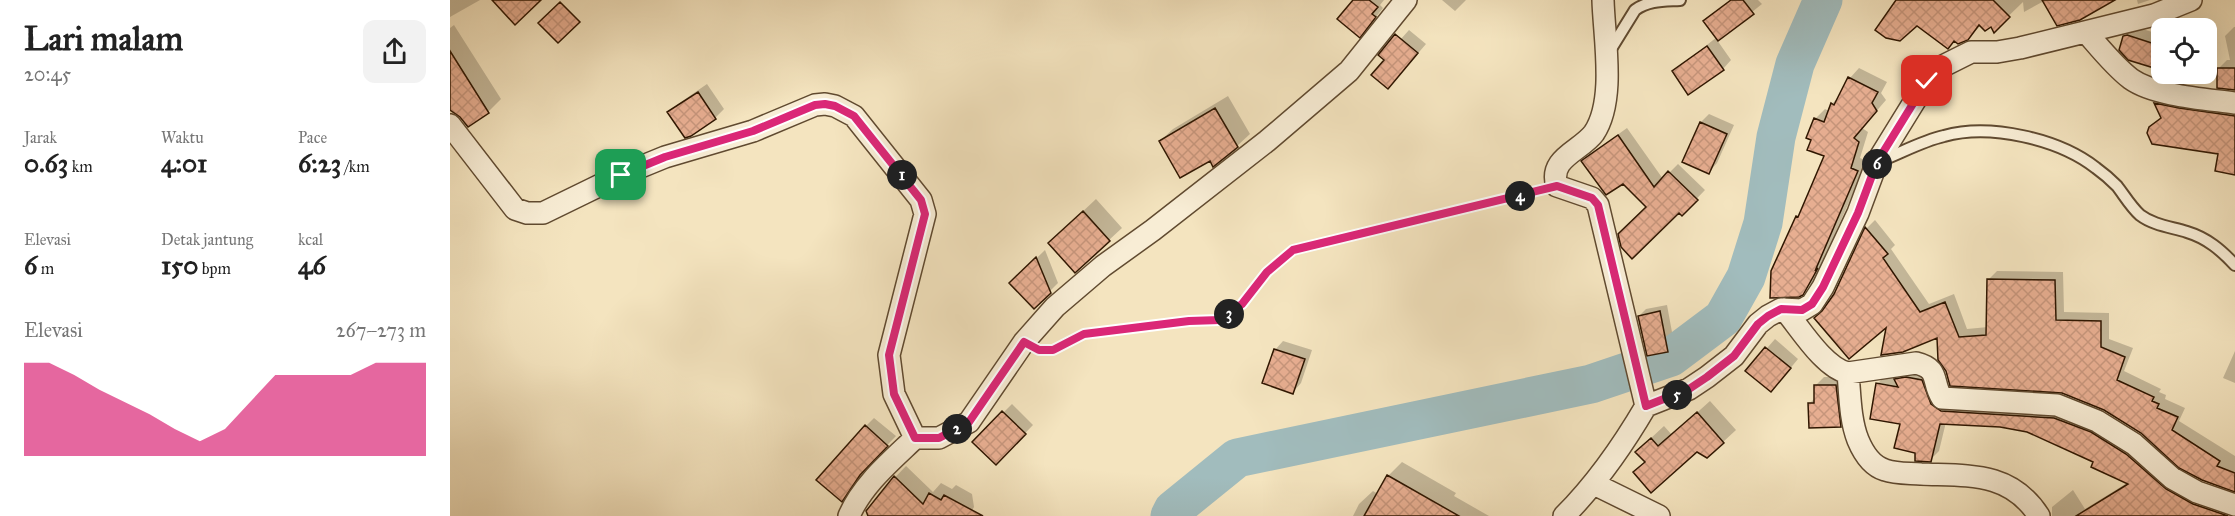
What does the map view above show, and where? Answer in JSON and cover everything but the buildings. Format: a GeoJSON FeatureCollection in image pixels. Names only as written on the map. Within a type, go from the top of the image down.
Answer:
{"type":"FeatureCollection","features":[{"type":"Feature","properties":{"kind":"street"},"geometry":{"type":"LineString","coordinates":[[849,516],[855,503],[883,469],[915,438],[939,438],[969,422],[1024,342],[1055,307],[1103,266],[1268,141],[1349,71],[1406,0]]}},
{"type":"Feature","properties":{"kind":"street"},"geometry":{"type":"LineString","coordinates":[[1564,516],[1594,484],[1624,444],[1644,400],[1598,205],[1592,198],[1557,186],[1555,180],[1562,160],[1594,133],[1605,104],[1607,83],[1603,0]]}},
{"type":"Feature","properties":{"kind":"street"},"geometry":{"type":"LineString","coordinates":[[1644,400],[1689,389],[1734,356],[1758,324],[1768,316],[1784,309],[1802,310],[1812,304],[1823,287],[1858,213],[1877,162],[1927,81],[1939,68],[1971,52],[1997,52],[2020,48],[2154,15],[2192,0]]}},
{"type":"Feature","properties":{"kind":"street"},"geometry":{"type":"LineString","coordinates":[[2086,32],[2132,80],[2151,89],[2235,103]]}},
{"type":"Feature","properties":{"kind":"street"},"geometry":{"type":"LineString","coordinates":[[450,125],[515,209],[526,213],[543,213],[621,175],[665,157],[753,131],[815,105],[835,106],[854,116],[921,200],[925,214],[889,355],[894,394],[915,438]]}},
{"type":"Feature","properties":{"kind":"street"},"geometry":{"type":"LineString","coordinates":[[1784,309],[1828,362],[1841,371],[1848,373],[1917,363],[1932,370],[1942,398],[2057,405],[2097,422],[2134,444],[2172,478],[2197,492],[2235,505]]}},
{"type":"Feature","properties":{"kind":"street"},"geometry":{"type":"LineString","coordinates":[[1848,373],[1854,425],[1863,450],[1872,463],[1884,470],[1898,473],[1963,476],[1998,481],[2020,492],[2039,516]]}},
{"type":"Feature","properties":{"kind":"street"},"geometry":{"type":"LineString","coordinates":[[1594,484],[1659,516]]}},
{"type":"Feature","properties":{"kind":"lane"},"geometry":{"type":"LineString","coordinates":[[1606,57],[1635,10],[1648,3],[1680,0]]}},
{"type":"Feature","properties":{"kind":"lane"},"geometry":{"type":"LineString","coordinates":[[1877,162],[1943,136],[1971,131],[1993,132],[2047,142],[2074,153],[2097,168],[2115,184],[2139,214],[2153,222],[2190,233],[2209,242],[2235,265]]}},
{"type":"Feature","properties":{"kind":"path"},"geometry":{"type":"LineString","coordinates":[[1024,342],[1039,350],[1053,350],[1084,334],[1189,321],[1220,320],[1242,304],[1267,272],[1293,250],[1557,186]]}},
{"type":"Feature","properties":{"kind":"waterway"},"geometry":{"type":"LineString","coordinates":[[1170,516],[1173,510],[1237,458],[1591,384],[1671,357],[1723,318],[1746,277],[1763,223],[1776,137],[1795,64],[1823,0]]}},
{"type":"Feature","properties":{"kind":"route"},"geometry":{"type":"LineString","coordinates":[[621,175],[665,157],[753,131],[815,105],[835,106],[854,116],[921,200],[925,214],[889,355],[894,394],[915,438],[939,438],[969,422],[1024,342],[1039,350],[1053,350],[1084,334],[1130,327],[1220,320],[1242,304],[1267,272],[1293,250],[1557,186],[1592,198],[1598,205],[1646,406],[1671,398],[1707,377],[1734,356],[1758,324],[1768,316],[1781,309],[1802,310],[1812,304],[1823,287],[1858,213],[1877,162],[1927,81]]}}]}
